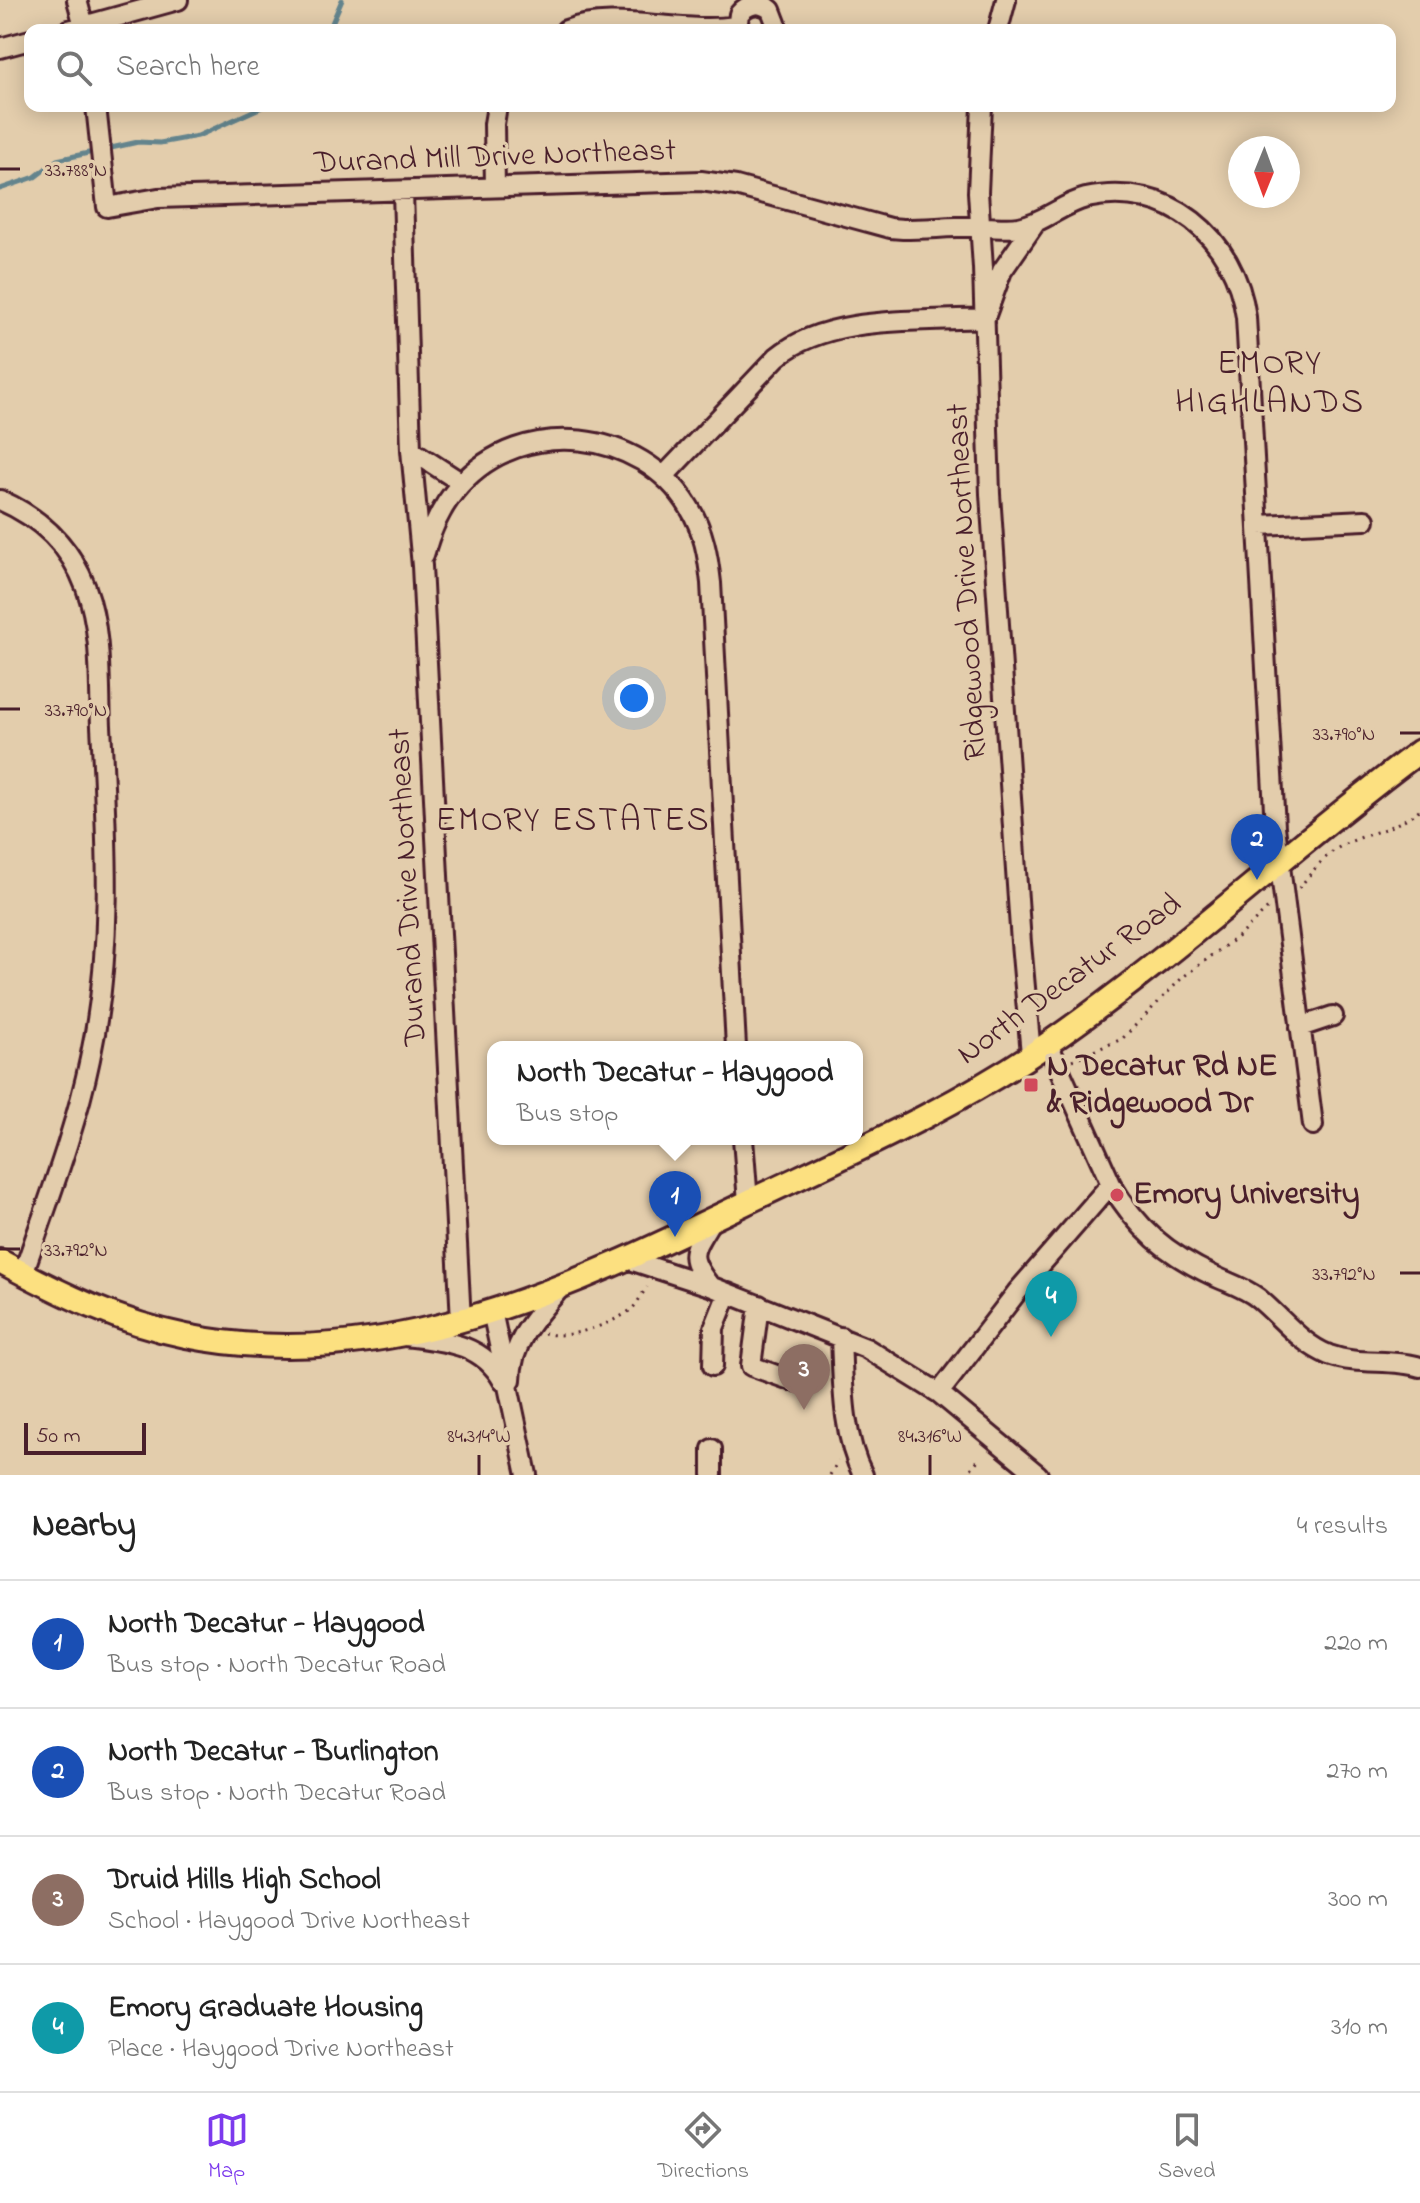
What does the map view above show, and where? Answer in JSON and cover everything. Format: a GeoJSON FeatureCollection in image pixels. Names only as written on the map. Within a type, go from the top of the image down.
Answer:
{"type":"FeatureCollection","features":[{"type":"Feature","properties":{"kind":"main road","name":"North Decatur Road"},"geometry":{"type":"LineString","coordinates":[[0,1261],[90,1306],[132,1321],[185,1336],[238,1344],[297,1347],[346,1345],[403,1336],[461,1321],[562,1286],[630,1260],[957,1100],[1040,1049],[1091,1012],[1335,815],[1410,765],[1420,751]]}},
{"type":"Feature","properties":{"kind":"street"},"geometry":{"type":"LineString","coordinates":[[77,0],[79,24]]}},
{"type":"Feature","properties":{"kind":"street"},"geometry":{"type":"LineString","coordinates":[[96,24],[178,0]]}},
{"type":"Feature","properties":{"kind":"street"},"geometry":{"type":"LineString","coordinates":[[1000,24],[1006,0]]}},
{"type":"Feature","properties":{"kind":"street"},"geometry":{"type":"LineString","coordinates":[[738,24],[743,8],[756,4],[771,10],[775,24]]}},
{"type":"Feature","properties":{"kind":"street"},"geometry":{"type":"LineString","coordinates":[[0,48],[24,42]]}},
{"type":"Feature","properties":{"kind":"street","name":"Durand Mill Drive Northeast"},"geometry":{"type":"LineString","coordinates":[[97,112],[107,207],[158,198],[719,183],[890,228],[1013,228],[1083,199],[1113,195],[1140,197],[1162,203],[1183,214],[1210,235],[1229,262],[1244,300],[1275,827],[1313,1125]]}},
{"type":"Feature","properties":{"kind":"street"},"geometry":{"type":"LineString","coordinates":[[495,187],[496,112]]}},
{"type":"Feature","properties":{"kind":"street","name":"Ridgewood Drive Northeast"},"geometry":{"type":"LineString","coordinates":[[982,112],[978,163],[990,494],[1019,915],[1040,1049],[1123,1205],[1152,1239],[1257,1298],[1307,1342],[1326,1354],[1344,1360],[1386,1361],[1420,1367]]}},
{"type":"Feature","properties":{"kind":"street","name":"Durand Drive Northeast"},"geometry":{"type":"LineString","coordinates":[[403,192],[411,450],[422,566],[461,1321]]}},
{"type":"Feature","properties":{"kind":"street"},"geometry":{"type":"LineString","coordinates":[[664,476],[777,357],[807,337],[850,326],[985,318],[1002,271],[1038,220]]}},
{"type":"Feature","properties":{"kind":"street"},"geometry":{"type":"LineString","coordinates":[[422,566],[435,521],[462,483],[482,466],[534,442],[562,439],[590,441],[621,449],[664,476],[696,519],[709,565],[736,1041]]}},
{"type":"Feature","properties":{"kind":"street"},"geometry":{"type":"LineString","coordinates":[[411,450],[462,483]]}},
{"type":"Feature","properties":{"kind":"street"},"geometry":{"type":"LineString","coordinates":[[0,500],[24,511],[59,540],[80,575],[92,605],[98,663],[109,882],[105,966],[90,1061],[74,1121],[23,1274]]}},
{"type":"Feature","properties":{"kind":"street"},"geometry":{"type":"LineString","coordinates":[[1259,525],[1365,520]]}},
{"type":"Feature","properties":{"kind":"street"},"geometry":{"type":"LineString","coordinates":[[1300,1027],[1333,1016]]}},
{"type":"Feature","properties":{"kind":"street"},"geometry":{"type":"LineString","coordinates":[[743,1145],[748,1202]]}},
{"type":"Feature","properties":{"kind":"street"},"geometry":{"type":"LineString","coordinates":[[939,1393],[1017,1292],[1111,1184]]}},
{"type":"Feature","properties":{"kind":"street"},"geometry":{"type":"LineString","coordinates":[[712,1219],[694,1250],[694,1258],[695,1266],[719,1289]]}},
{"type":"Feature","properties":{"kind":"street"},"geometry":{"type":"LineString","coordinates":[[630,1260],[719,1289],[841,1337],[893,1363],[939,1393],[1038,1475]]}},
{"type":"Feature","properties":{"kind":"street"},"geometry":{"type":"LineString","coordinates":[[510,1394],[511,1368],[522,1337],[562,1286]]}},
{"type":"Feature","properties":{"kind":"street"},"geometry":{"type":"LineString","coordinates":[[713,1366],[719,1289]]}},
{"type":"Feature","properties":{"kind":"street"},"geometry":{"type":"LineString","coordinates":[[759,1305],[751,1366],[793,1381]]}},
{"type":"Feature","properties":{"kind":"street"},"geometry":{"type":"LineString","coordinates":[[492,1311],[527,1475]]}},
{"type":"Feature","properties":{"kind":"street"},"geometry":{"type":"LineString","coordinates":[[403,1336],[460,1344],[489,1361],[510,1394]]}},
{"type":"Feature","properties":{"kind":"street"},"geometry":{"type":"LineString","coordinates":[[841,1337],[843,1394],[850,1437],[863,1475]]}},
{"type":"Feature","properties":{"kind":"street"},"geometry":{"type":"LineString","coordinates":[[712,1449],[712,1475]]}},
{"type":"Feature","properties":{"kind":"path"},"geometry":{"type":"LineString","coordinates":[[1297,891],[1317,865],[1344,845],[1395,825],[1420,809]]}},
{"type":"Feature","properties":{"kind":"path"},"geometry":{"type":"LineString","coordinates":[[1071,1060],[1122,1039],[1183,977],[1241,934],[1273,903]]}},
{"type":"Feature","properties":{"kind":"path"},"geometry":{"type":"LineString","coordinates":[[528,1326],[550,1335],[568,1335],[587,1330],[622,1316],[634,1307],[647,1287]]}},
{"type":"Feature","properties":{"kind":"path"},"geometry":{"type":"LineString","coordinates":[[830,1475],[842,1454]]}},
{"type":"Feature","properties":{"kind":"path"},"geometry":{"type":"LineString","coordinates":[[966,1475],[978,1460]]}},
{"type":"Feature","properties":{"kind":"waterway"},"geometry":{"type":"LineString","coordinates":[[332,24],[342,0]]}},
{"type":"Feature","properties":{"kind":"waterway"},"geometry":{"type":"LineString","coordinates":[[0,189],[35,177],[57,160],[138,142],[160,143],[198,136],[251,112]]}},
{"type":"Feature","properties":{"kind":"place","name":"North Decatur - Burlington"},"geometry":{"type":"Point","coordinates":[1257,880]}},
{"type":"Feature","properties":{"kind":"place","name":"N Decatur Rd NE & Ridgewood Dr"},"geometry":{"type":"Point","coordinates":[1031,1085]}},
{"type":"Feature","properties":{"kind":"place","name":"Emory University"},"geometry":{"type":"Point","coordinates":[1117,1195]}},
{"type":"Feature","properties":{"kind":"place","name":"North Decatur - Haygood"},"geometry":{"type":"Point","coordinates":[675,1237]}},
{"type":"Feature","properties":{"kind":"place","name":"Emory Graduate Housing"},"geometry":{"type":"Point","coordinates":[1051,1337]}},
{"type":"Feature","properties":{"kind":"place","name":"Druid Hills High School"},"geometry":{"type":"Point","coordinates":[804,1410]}},
{"type":"Feature","properties":{"kind":"district","name":"EMORY HIGHLANDS"},"geometry":{"type":"Point","coordinates":[1270,384]}},
{"type":"Feature","properties":{"kind":"district","name":"EMORY ESTATES"},"geometry":{"type":"Point","coordinates":[573,822]}}]}
